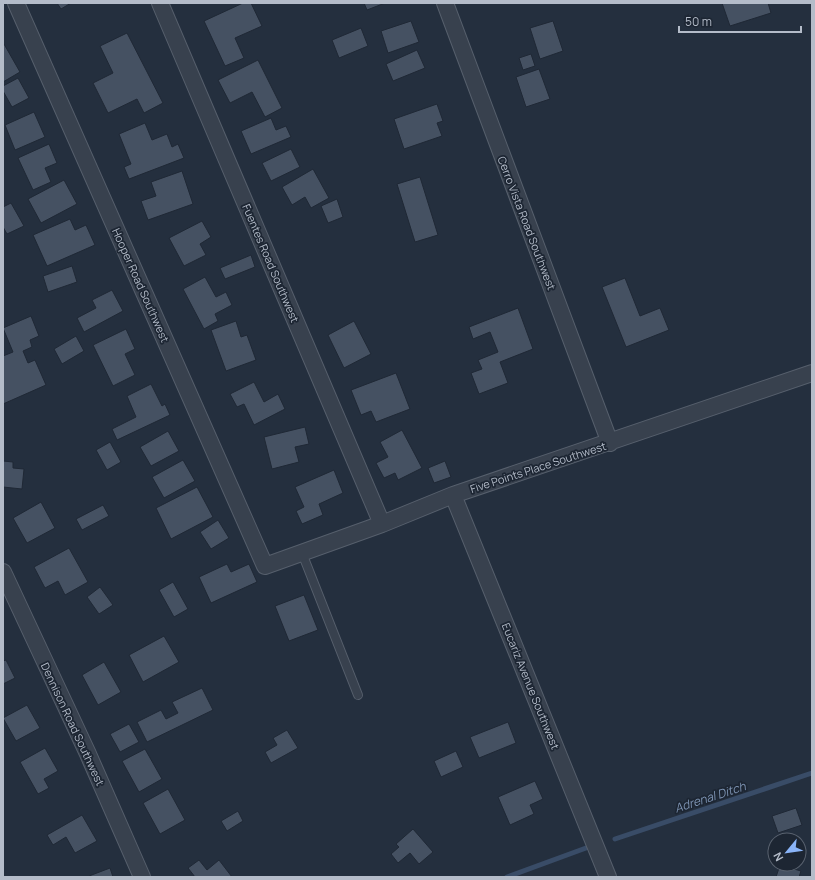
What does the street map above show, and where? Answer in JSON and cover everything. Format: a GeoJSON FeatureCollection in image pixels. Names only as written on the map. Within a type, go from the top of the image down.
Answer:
{"type":"FeatureCollection","features":[{"type":"Feature","properties":{"kind":"street","name":"Hooper Road Southwest"},"geometry":{"type":"LineString","coordinates":[[16,3],[265,566]]}},
{"type":"Feature","properties":{"kind":"street","name":"Fuentes Road Southwest"},"geometry":{"type":"LineString","coordinates":[[160,3],[382,524]]}},
{"type":"Feature","properties":{"kind":"street","name":"Cerro Vista Road Southwest"},"geometry":{"type":"LineString","coordinates":[[444,3],[610,443]]}},
{"type":"Feature","properties":{"kind":"street","name":"Five Points Place Southwest"},"geometry":{"type":"LineString","coordinates":[[265,566],[382,524],[453,496],[812,372]]}},
{"type":"Feature","properties":{"kind":"street","name":"Eucariz Avenue Southwest"},"geometry":{"type":"LineString","coordinates":[[453,496],[608,877]]}},
{"type":"Feature","properties":{"kind":"street","name":"Dennison Road Southwest"},"geometry":{"type":"LineString","coordinates":[[3,572],[88,754],[142,877]]}},
{"type":"Feature","properties":{"kind":"lane"},"geometry":{"type":"LineString","coordinates":[[302,553],[358,695]]}},
{"type":"Feature","properties":{"kind":"building"},"geometry":{"type":"Polygon","coordinates":[[[57,3],[71,3],[61,9],[57,3]]]}},
{"type":"Feature","properties":{"kind":"building"},"geometry":{"type":"Polygon","coordinates":[[[243,3],[251,3],[262,26],[235,38],[244,58],[225,66],[204,21],[243,3]]]}},
{"type":"Feature","properties":{"kind":"building"},"geometry":{"type":"Polygon","coordinates":[[[364,3],[385,3],[367,10],[364,3]]]}},
{"type":"Feature","properties":{"kind":"building"},"geometry":{"type":"Polygon","coordinates":[[[722,3],[768,3],[771,13],[730,26],[722,3]]]}},
{"type":"Feature","properties":{"kind":"building"},"geometry":{"type":"Polygon","coordinates":[[[411,21],[419,42],[388,53],[381,31],[411,21]]]}},
{"type":"Feature","properties":{"kind":"building"},"geometry":{"type":"Polygon","coordinates":[[[553,21],[563,51],[540,59],[530,28],[553,21]]]}},
{"type":"Feature","properties":{"kind":"building"},"geometry":{"type":"Polygon","coordinates":[[[361,28],[368,46],[339,58],[332,40],[361,28]]]}},
{"type":"Feature","properties":{"kind":"building"},"geometry":{"type":"Polygon","coordinates":[[[127,33],[163,103],[144,113],[137,99],[108,113],[93,83],[113,73],[100,46],[127,33]]]}},
{"type":"Feature","properties":{"kind":"building"},"geometry":{"type":"Polygon","coordinates":[[[4,44],[20,72],[3,82],[3,45],[4,44]]]}},
{"type":"Feature","properties":{"kind":"building"},"geometry":{"type":"Polygon","coordinates":[[[417,50],[425,68],[393,81],[386,64],[417,50]]]}},
{"type":"Feature","properties":{"kind":"building"},"geometry":{"type":"Polygon","coordinates":[[[531,54],[535,66],[523,70],[519,58],[531,54]]]}},
{"type":"Feature","properties":{"kind":"building"},"geometry":{"type":"Polygon","coordinates":[[[258,60],[282,108],[265,117],[252,92],[230,103],[218,80],[258,60]]]}},
{"type":"Feature","properties":{"kind":"building"},"geometry":{"type":"Polygon","coordinates":[[[539,69],[550,99],[526,107],[516,77],[539,69]]]}},
{"type":"Feature","properties":{"kind":"building"},"geometry":{"type":"Polygon","coordinates":[[[18,78],[29,98],[12,107],[3,91],[3,86],[18,78]]]}},
{"type":"Feature","properties":{"kind":"building"},"geometry":{"type":"Polygon","coordinates":[[[437,104],[443,121],[437,123],[442,136],[404,149],[394,119],[437,104]]]}},
{"type":"Feature","properties":{"kind":"building"},"geometry":{"type":"Polygon","coordinates":[[[34,112],[45,137],[15,150],[5,125],[34,112]]]}},
{"type":"Feature","properties":{"kind":"building"},"geometry":{"type":"Polygon","coordinates":[[[271,118],[276,130],[286,126],[291,137],[251,154],[241,131],[271,118]]]}},
{"type":"Feature","properties":{"kind":"building"},"geometry":{"type":"Polygon","coordinates":[[[145,123],[152,140],[167,134],[172,147],[178,144],[184,158],[129,179],[124,167],[131,164],[119,134],[145,123]]]}},
{"type":"Feature","properties":{"kind":"building"},"geometry":{"type":"Polygon","coordinates":[[[49,144],[57,163],[45,168],[51,182],[33,190],[18,158],[49,144]]]}},
{"type":"Feature","properties":{"kind":"building"},"geometry":{"type":"Polygon","coordinates":[[[291,149],[300,167],[271,181],[262,163],[291,149]]]}},
{"type":"Feature","properties":{"kind":"building"},"geometry":{"type":"Polygon","coordinates":[[[313,169],[329,198],[311,208],[305,197],[292,205],[282,187],[313,169]]]}},
{"type":"Feature","properties":{"kind":"building"},"geometry":{"type":"Polygon","coordinates":[[[182,171],[193,204],[148,220],[141,201],[156,196],[151,182],[182,171]]]}},
{"type":"Feature","properties":{"kind":"building"},"geometry":{"type":"Polygon","coordinates":[[[420,177],[438,235],[415,242],[397,184],[420,177]]]}},
{"type":"Feature","properties":{"kind":"building"},"geometry":{"type":"Polygon","coordinates":[[[64,180],[77,204],[41,223],[28,199],[64,180]]]}},
{"type":"Feature","properties":{"kind":"building"},"geometry":{"type":"Polygon","coordinates":[[[337,199],[343,217],[328,223],[321,206],[337,199]]]}},
{"type":"Feature","properties":{"kind":"building"},"geometry":{"type":"Polygon","coordinates":[[[11,203],[24,226],[7,234],[3,227],[3,207],[11,203]]]}},
{"type":"Feature","properties":{"kind":"building"},"geometry":{"type":"Polygon","coordinates":[[[70,219],[75,230],[86,225],[95,245],[47,266],[33,235],[70,219]]]}},
{"type":"Feature","properties":{"kind":"building"},"geometry":{"type":"Polygon","coordinates":[[[202,221],[211,237],[200,244],[206,255],[184,266],[169,238],[202,221]]]}},
{"type":"Feature","properties":{"kind":"building"},"geometry":{"type":"Polygon","coordinates":[[[251,255],[255,267],[225,279],[220,268],[251,255]]]}},
{"type":"Feature","properties":{"kind":"building"},"geometry":{"type":"Polygon","coordinates":[[[72,266],[77,282],[48,292],[43,276],[72,266]]]}},
{"type":"Feature","properties":{"kind":"building"},"geometry":{"type":"Polygon","coordinates":[[[205,277],[216,297],[226,292],[232,305],[215,314],[218,321],[204,329],[183,289],[205,277]]]}},
{"type":"Feature","properties":{"kind":"building"},"geometry":{"type":"Polygon","coordinates":[[[625,278],[640,316],[660,308],[669,330],[626,347],[602,287],[625,278]]]}},
{"type":"Feature","properties":{"kind":"building"},"geometry":{"type":"Polygon","coordinates":[[[112,290],[123,311],[84,332],[77,318],[96,308],[92,300],[112,290]]]}},
{"type":"Feature","properties":{"kind":"building"},"geometry":{"type":"Polygon","coordinates":[[[518,308],[533,349],[500,362],[508,383],[479,394],[471,373],[482,369],[478,360],[498,352],[490,332],[473,339],[469,327],[518,308]]]}},
{"type":"Feature","properties":{"kind":"building"},"geometry":{"type":"Polygon","coordinates":[[[31,316],[39,336],[30,340],[32,347],[23,351],[28,363],[35,360],[46,385],[3,404],[3,356],[13,352],[3,328],[31,316]]]}},
{"type":"Feature","properties":{"kind":"building"},"geometry":{"type":"Polygon","coordinates":[[[236,321],[241,337],[247,335],[256,360],[226,371],[211,330],[236,321]]]}},
{"type":"Feature","properties":{"kind":"building"},"geometry":{"type":"Polygon","coordinates":[[[354,321],[371,354],[344,368],[328,335],[354,321]]]}},
{"type":"Feature","properties":{"kind":"building"},"geometry":{"type":"Polygon","coordinates":[[[126,329],[135,349],[125,354],[135,375],[113,386],[93,345],[126,329]]]}},
{"type":"Feature","properties":{"kind":"building"},"geometry":{"type":"Polygon","coordinates":[[[76,336],[84,351],[62,364],[54,349],[76,336]]]}},
{"type":"Feature","properties":{"kind":"building"},"geometry":{"type":"Polygon","coordinates":[[[396,373],[410,409],[376,422],[371,411],[361,415],[351,390],[396,373]]]}},
{"type":"Feature","properties":{"kind":"building"},"geometry":{"type":"Polygon","coordinates":[[[254,382],[264,402],[278,394],[285,409],[254,425],[244,404],[237,407],[230,394],[254,382]]]}},
{"type":"Feature","properties":{"kind":"building"},"geometry":{"type":"Polygon","coordinates":[[[151,384],[162,406],[165,404],[170,415],[117,440],[112,429],[136,417],[127,396],[151,384]]]}},
{"type":"Feature","properties":{"kind":"building"},"geometry":{"type":"Polygon","coordinates":[[[305,427],[309,444],[295,447],[299,462],[272,469],[264,437],[305,427]]]}},
{"type":"Feature","properties":{"kind":"building"},"geometry":{"type":"Polygon","coordinates":[[[402,430],[422,468],[398,480],[395,473],[384,478],[376,463],[388,457],[380,442],[402,430]]]}},
{"type":"Feature","properties":{"kind":"building"},"geometry":{"type":"Polygon","coordinates":[[[168,431],[179,451],[151,466],[140,447],[168,431]]]}},
{"type":"Feature","properties":{"kind":"building"},"geometry":{"type":"Polygon","coordinates":[[[110,442],[121,462],[107,470],[96,450],[110,442]]]}},
{"type":"Feature","properties":{"kind":"building"},"geometry":{"type":"Polygon","coordinates":[[[183,460],[195,481],[164,498],[152,477],[183,460]]]}},
{"type":"Feature","properties":{"kind":"building"},"geometry":{"type":"Polygon","coordinates":[[[3,461],[13,462],[13,468],[24,469],[22,489],[3,487],[3,461]]]}},
{"type":"Feature","properties":{"kind":"building"},"geometry":{"type":"Polygon","coordinates":[[[445,461],[451,477],[434,483],[428,468],[445,461]]]}},
{"type":"Feature","properties":{"kind":"building"},"geometry":{"type":"Polygon","coordinates":[[[334,470],[343,493],[319,504],[323,515],[302,524],[296,511],[304,507],[295,487],[334,470]]]}},
{"type":"Feature","properties":{"kind":"building"},"geometry":{"type":"Polygon","coordinates":[[[197,487],[213,517],[171,539],[156,508],[197,487]]]}},
{"type":"Feature","properties":{"kind":"building"},"geometry":{"type":"Polygon","coordinates":[[[41,502],[55,528],[27,543],[13,518],[41,502]]]}},
{"type":"Feature","properties":{"kind":"building"},"geometry":{"type":"Polygon","coordinates":[[[103,505],[109,516],[82,530],[76,519],[103,505]]]}},
{"type":"Feature","properties":{"kind":"building"},"geometry":{"type":"Polygon","coordinates":[[[218,520],[229,538],[211,549],[200,532],[218,520]]]}},
{"type":"Feature","properties":{"kind":"building"},"geometry":{"type":"Polygon","coordinates":[[[69,548],[88,582],[65,595],[58,581],[45,588],[34,567],[69,548]]]}},
{"type":"Feature","properties":{"kind":"building"},"geometry":{"type":"Polygon","coordinates":[[[227,564],[231,572],[249,564],[257,582],[211,603],[199,577],[227,564]]]}},
{"type":"Feature","properties":{"kind":"building"},"geometry":{"type":"Polygon","coordinates":[[[173,582],[188,609],[174,617],[159,590],[173,582]]]}},
{"type":"Feature","properties":{"kind":"building"},"geometry":{"type":"Polygon","coordinates":[[[100,587],[113,605],[99,614],[87,597],[100,587]]]}},
{"type":"Feature","properties":{"kind":"building"},"geometry":{"type":"Polygon","coordinates":[[[304,595],[318,630],[289,641],[275,606],[304,595]]]}},
{"type":"Feature","properties":{"kind":"building"},"geometry":{"type":"Polygon","coordinates":[[[164,636],[179,662],[143,682],[129,655],[164,636]]]}},
{"type":"Feature","properties":{"kind":"building"},"geometry":{"type":"Polygon","coordinates":[[[6,660],[15,678],[3,684],[3,661],[6,660]]]}},
{"type":"Feature","properties":{"kind":"building"},"geometry":{"type":"Polygon","coordinates":[[[104,662],[121,692],[98,705],[82,675],[104,662]]]}},
{"type":"Feature","properties":{"kind":"building"},"geometry":{"type":"Polygon","coordinates":[[[202,688],[213,710],[147,742],[137,722],[161,710],[166,719],[178,713],[172,702],[202,688]]]}},
{"type":"Feature","properties":{"kind":"building"},"geometry":{"type":"Polygon","coordinates":[[[27,705],[40,728],[16,741],[3,718],[27,705]]]}},
{"type":"Feature","properties":{"kind":"building"},"geometry":{"type":"Polygon","coordinates":[[[508,722],[516,743],[479,758],[470,737],[508,722]]]}},
{"type":"Feature","properties":{"kind":"building"},"geometry":{"type":"Polygon","coordinates":[[[129,724],[139,742],[120,752],[110,734],[129,724]]]}},
{"type":"Feature","properties":{"kind":"building"},"geometry":{"type":"Polygon","coordinates":[[[287,730],[298,748],[271,763],[265,752],[277,745],[273,738],[287,730]]]}},
{"type":"Feature","properties":{"kind":"building"},"geometry":{"type":"Polygon","coordinates":[[[45,748],[58,771],[44,779],[49,788],[38,794],[20,762],[45,748]]]}},
{"type":"Feature","properties":{"kind":"building"},"geometry":{"type":"Polygon","coordinates":[[[145,749],[162,779],[139,792],[122,761],[145,749]]]}},
{"type":"Feature","properties":{"kind":"building"},"geometry":{"type":"Polygon","coordinates":[[[456,751],[463,767],[441,777],[434,761],[456,751]]]}},
{"type":"Feature","properties":{"kind":"building"},"geometry":{"type":"Polygon","coordinates":[[[535,781],[543,799],[530,805],[534,814],[510,825],[498,797],[535,781]]]}},
{"type":"Feature","properties":{"kind":"building"},"geometry":{"type":"Polygon","coordinates":[[[168,789],[185,820],[160,834],[143,803],[168,789]]]}},
{"type":"Feature","properties":{"kind":"building"},"geometry":{"type":"Polygon","coordinates":[[[796,808],[802,825],[778,832],[772,816],[796,808]]]}},
{"type":"Feature","properties":{"kind":"building"},"geometry":{"type":"Polygon","coordinates":[[[238,811],[243,821],[227,831],[221,821],[238,811]]]}},
{"type":"Feature","properties":{"kind":"building"},"geometry":{"type":"Polygon","coordinates":[[[82,815],[97,841],[75,853],[66,837],[53,845],[47,835],[82,815]]]}},
{"type":"Feature","properties":{"kind":"building"},"geometry":{"type":"Polygon","coordinates":[[[413,829],[433,852],[419,864],[410,853],[398,863],[391,854],[399,847],[396,844],[413,829]]]}},
{"type":"Feature","properties":{"kind":"building"},"geometry":{"type":"Polygon","coordinates":[[[199,860],[207,870],[219,860],[232,877],[195,877],[188,868],[199,860]]]}},
{"type":"Feature","properties":{"kind":"building"},"geometry":{"type":"Polygon","coordinates":[[[110,868],[113,877],[89,877],[89,876],[110,868]]]}},
{"type":"Feature","properties":{"kind":"building"},"geometry":{"type":"Polygon","coordinates":[[[778,872],[801,872],[799,877],[776,877],[778,872]]]}},
{"type":"Feature","properties":{"kind":"waterway","name":"Adrenal Ditch"},"geometry":{"type":"LineString","coordinates":[[615,839],[812,773]]}},
{"type":"Feature","properties":{"kind":"waterway","name":"Adrenal Ditch"},"geometry":{"type":"LineString","coordinates":[[507,877],[586,848]]}}]}
